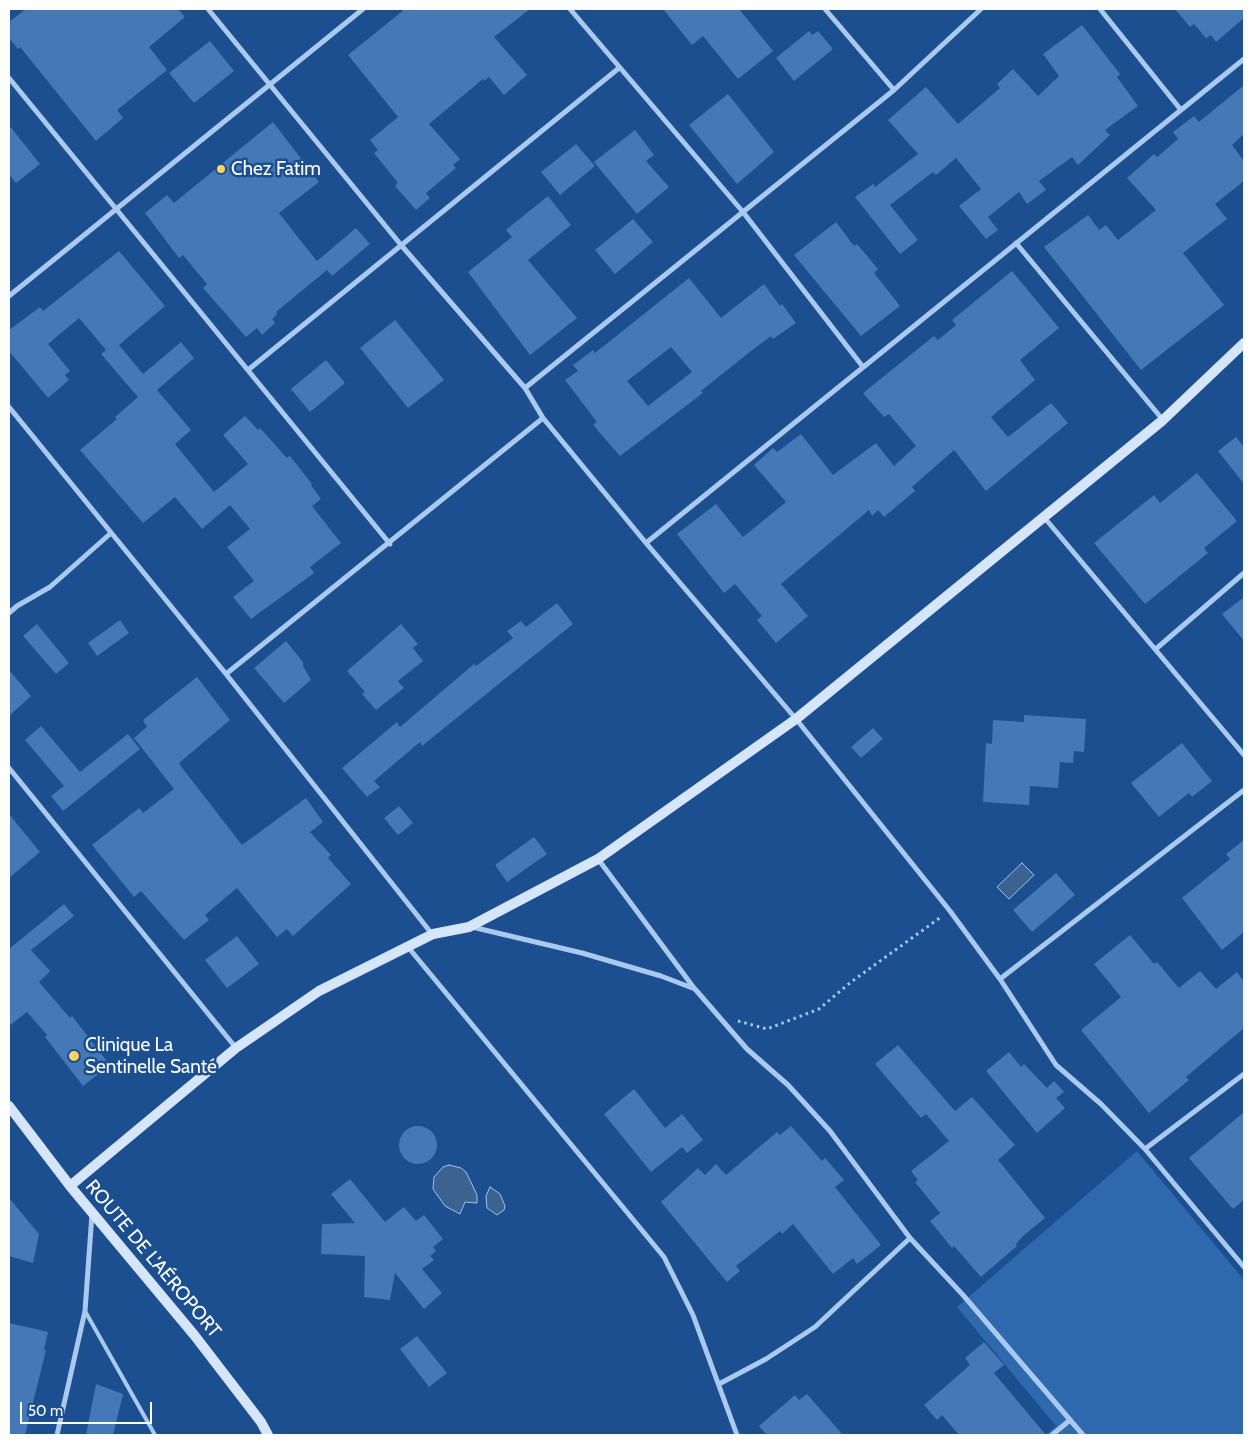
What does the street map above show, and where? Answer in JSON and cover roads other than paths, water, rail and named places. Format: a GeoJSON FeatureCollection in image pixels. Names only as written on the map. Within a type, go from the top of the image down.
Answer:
{"type":"FeatureCollection","features":[{"type":"Feature","properties":{"kind":"street"},"geometry":{"type":"LineString","coordinates":[[208,9],[401,245],[525,388],[543,418],[646,543],[796,718],[950,911],[1000,979],[1056,1065],[1101,1104],[1145,1149],[1244,1267]]}},
{"type":"Feature","properties":{"kind":"street"},"geometry":{"type":"LineString","coordinates":[[9,296],[363,9]]}},
{"type":"Feature","properties":{"kind":"street"},"geometry":{"type":"LineString","coordinates":[[570,9],[743,212],[863,367]]}},
{"type":"Feature","properties":{"kind":"street"},"geometry":{"type":"LineString","coordinates":[[825,9],[894,90]]}},
{"type":"Feature","properties":{"kind":"street"},"geometry":{"type":"LineString","coordinates":[[525,388],[894,90],[981,9]]}},
{"type":"Feature","properties":{"kind":"street"},"geometry":{"type":"LineString","coordinates":[[1100,9],[1181,110]]}},
{"type":"Feature","properties":{"kind":"street"},"geometry":{"type":"LineString","coordinates":[[646,543],[1244,59]]}},
{"type":"Feature","properties":{"kind":"street"},"geometry":{"type":"LineString","coordinates":[[248,370],[619,68]]}},
{"type":"Feature","properties":{"kind":"street"},"geometry":{"type":"LineString","coordinates":[[9,78],[390,544]]}},
{"type":"Feature","properties":{"kind":"street"},"geometry":{"type":"LineString","coordinates":[[1016,243],[1163,420]]}},
{"type":"Feature","properties":{"kind":"street"},"geometry":{"type":"LineString","coordinates":[[70,1186],[236,1048],[319,991],[432,934],[469,927],[598,859],[796,718],[1163,420],[1244,343]]}},
{"type":"Feature","properties":{"kind":"street"},"geometry":{"type":"LineString","coordinates":[[9,407],[226,674],[432,934]]}},
{"type":"Feature","properties":{"kind":"street"},"geometry":{"type":"LineString","coordinates":[[226,674],[390,544],[543,418]]}},
{"type":"Feature","properties":{"kind":"street"},"geometry":{"type":"LineString","coordinates":[[1043,516],[1157,648],[1244,755]]}},
{"type":"Feature","properties":{"kind":"street"},"geometry":{"type":"LineString","coordinates":[[9,614],[17,606],[50,587],[111,533]]}},
{"type":"Feature","properties":{"kind":"street"},"geometry":{"type":"LineString","coordinates":[[1157,648],[1244,573]]}},
{"type":"Feature","properties":{"kind":"street"},"geometry":{"type":"LineString","coordinates":[[9,768],[236,1048]]}},
{"type":"Feature","properties":{"kind":"street"},"geometry":{"type":"LineString","coordinates":[[1000,979],[1244,790]]}},
{"type":"Feature","properties":{"kind":"street"},"geometry":{"type":"LineString","coordinates":[[598,859],[714,1013],[747,1049],[788,1085],[830,1131],[910,1238],[963,1295],[1083,1435]]}},
{"type":"Feature","properties":{"kind":"street"},"geometry":{"type":"LineString","coordinates":[[469,927],[582,953],[661,976],[695,989]]}},
{"type":"Feature","properties":{"kind":"street"},"geometry":{"type":"LineString","coordinates":[[408,947],[664,1257],[693,1315],[737,1435]]}},
{"type":"Feature","properties":{"kind":"street"},"geometry":{"type":"LineString","coordinates":[[1145,1149],[1244,1074]]}},
{"type":"Feature","properties":{"kind":"street","name":"ROUTE DE L'AÉROPORT"},"geometry":{"type":"LineString","coordinates":[[9,1106],[70,1186],[195,1336],[261,1422],[268,1435]]}},
{"type":"Feature","properties":{"kind":"street"},"geometry":{"type":"LineString","coordinates":[[57,1435],[86,1310],[92,1212]]}},
{"type":"Feature","properties":{"kind":"street"},"geometry":{"type":"LineString","coordinates":[[719,1384],[766,1358],[815,1327],[910,1238]]}},
{"type":"Feature","properties":{"kind":"street"},"geometry":{"type":"LineString","coordinates":[[1052,1435],[1070,1420]]}},
{"type":"Feature","properties":{"kind":"lane"},"geometry":{"type":"LineString","coordinates":[[86,1310],[155,1435]]}},
{"type":"Feature","properties":{"kind":"place","name":"Chez Fatim"},"geometry":{"type":"Point","coordinates":[221,169]}},
{"type":"Feature","properties":{"kind":"place","name":"Clinique La Sentinelle Santé"},"geometry":{"type":"Point","coordinates":[74,1056]}}]}
